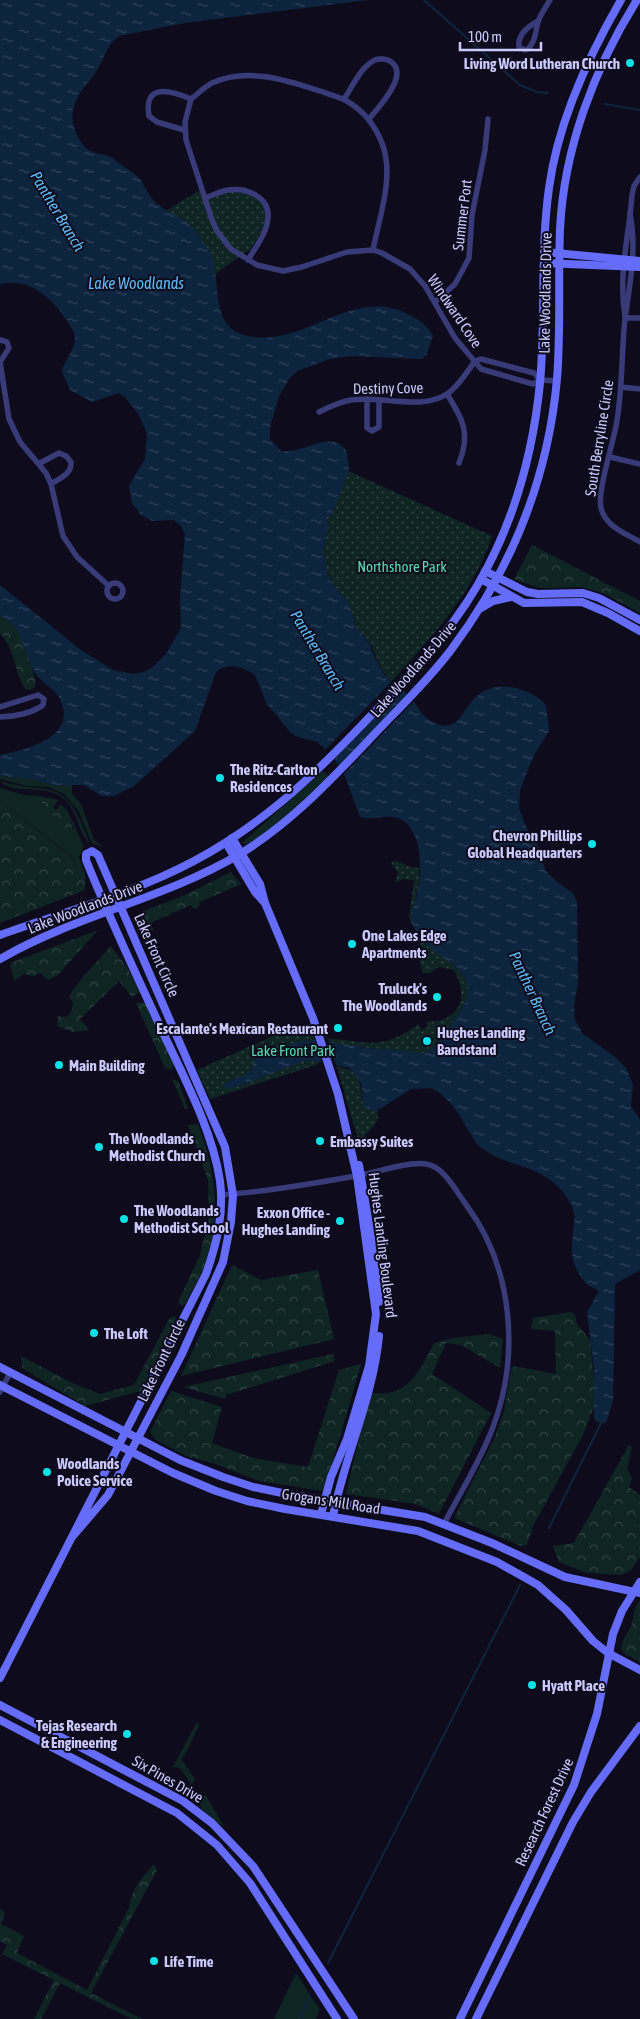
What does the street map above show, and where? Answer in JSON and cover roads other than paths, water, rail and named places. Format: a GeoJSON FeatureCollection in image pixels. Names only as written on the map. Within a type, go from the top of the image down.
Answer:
{"type":"FeatureCollection","features":[{"type":"Feature","properties":{"kind":"main road","name":"Lake Woodlands Drive"},"geometry":{"type":"LineString","coordinates":[[0,935],[156,880],[229,841],[277,808],[320,768],[406,678],[437,642],[481,579],[504,530],[522,478],[536,418],[540,380],[549,188],[556,152],[581,78],[600,36],[621,0]]}},
{"type":"Feature","properties":{"kind":"main road","name":"Lake Woodlands Drive"},"geometry":{"type":"LineString","coordinates":[[0,959],[41,936],[162,893],[233,858],[287,820],[332,779],[418,689],[450,652],[479,609],[498,578],[519,536],[538,483],[546,453],[557,381],[559,264],[564,192],[581,120],[593,85],[613,42],[637,0]]}},
{"type":"Feature","properties":{"kind":"main road"},"geometry":{"type":"LineString","coordinates":[[545,252],[637,260]]}},
{"type":"Feature","properties":{"kind":"main road"},"geometry":{"type":"LineString","coordinates":[[544,263],[623,268],[636,267]]}},
{"type":"Feature","properties":{"kind":"main road"},"geometry":{"type":"LineString","coordinates":[[485,570],[528,592],[538,594],[583,593],[613,604],[640,620]]}},
{"type":"Feature","properties":{"kind":"main road"},"geometry":{"type":"LineString","coordinates":[[481,579],[524,603],[582,602],[608,612],[640,631]]}},
{"type":"Feature","properties":{"kind":"main road"},"geometry":{"type":"LineString","coordinates":[[479,609],[493,601],[511,597]]}},
{"type":"Feature","properties":{"kind":"main road"},"geometry":{"type":"LineString","coordinates":[[608,612],[613,604]]}},
{"type":"Feature","properties":{"kind":"main road","name":"Hughes Landing Boulevard"},"geometry":{"type":"LineString","coordinates":[[229,841],[241,853],[260,884],[265,903],[321,1041],[344,1109],[359,1176],[381,1320],[375,1370],[348,1452],[333,1516]]}},
{"type":"Feature","properties":{"kind":"main road","name":"Hughes Landing Boulevard"},"geometry":{"type":"LineString","coordinates":[[229,841],[233,858],[255,892],[265,903]]}},
{"type":"Feature","properties":{"kind":"main road","name":"Lake Front Circle"},"geometry":{"type":"LineString","coordinates":[[0,1678],[206,1274],[218,1234],[221,1215],[221,1195],[210,1140],[181,1071],[101,898],[86,858],[89,852],[97,853],[225,1147],[232,1194],[231,1222],[223,1262],[181,1356],[105,1500],[74,1536]]}},
{"type":"Feature","properties":{"kind":"main road"},"geometry":{"type":"LineString","coordinates":[[91,874],[104,869]]}},
{"type":"Feature","properties":{"kind":"main road","name":"Hughes Landing Boulevard"},"geometry":{"type":"LineString","coordinates":[[321,1514],[324,1500],[367,1374],[375,1330],[376,1314],[359,1176]]}},
{"type":"Feature","properties":{"kind":"main road","name":"Grogans Mill Road"},"geometry":{"type":"LineString","coordinates":[[0,1367],[180,1460],[214,1474],[253,1487],[396,1511],[444,1524],[492,1543],[565,1577],[636,1592]]}},
{"type":"Feature","properties":{"kind":"main road","name":"Grogans Mill Road"},"geometry":{"type":"LineString","coordinates":[[1,1388],[173,1473],[208,1488],[247,1500],[418,1531],[497,1562],[538,1585],[566,1610],[593,1641],[608,1653],[640,1670]]}},
{"type":"Feature","properties":{"kind":"main road"},"geometry":{"type":"LineString","coordinates":[[208,1488],[214,1474]]}},
{"type":"Feature","properties":{"kind":"main road","name":"Research Forest Drive"},"geometry":{"type":"LineString","coordinates":[[460,2019],[554,1830],[586,1751],[597,1714],[608,1653],[622,1611],[636,1592],[640,1582]]}},
{"type":"Feature","properties":{"kind":"main road","name":"Six Pines Drive"},"geometry":{"type":"LineString","coordinates":[[0,1705],[188,1804],[224,1834],[260,1876],[354,2019]]}},
{"type":"Feature","properties":{"kind":"main road","name":"Six Pines Drive"},"geometry":{"type":"LineString","coordinates":[[0,1720],[185,1818],[217,1845],[250,1883],[337,2019]]}},
{"type":"Feature","properties":{"kind":"main road","name":"Research Forest Drive"},"geometry":{"type":"LineString","coordinates":[[476,2019],[562,1845],[591,1792],[640,1726]]}},
{"type":"Feature","properties":{"kind":"main road"},"geometry":{"type":"LineString","coordinates":[[554,1830],[562,1845]]}},
{"type":"Feature","properties":{"kind":"main road"},"geometry":{"type":"LineString","coordinates":[[250,1883],[260,1876]]}},
{"type":"Feature","properties":{"kind":"main road"},"geometry":{"type":"LineString","coordinates":[[297,1957],[308,1950]]}},
{"type":"Feature","properties":{"kind":"main road"},"geometry":{"type":"LineString","coordinates":[[492,1953],[494,1966],[499,1973]]}},
{"type":"Feature","properties":{"kind":"street"},"geometry":{"type":"LineString","coordinates":[[538,21],[528,26],[522,35],[518,44],[522,49],[528,49],[537,36],[538,21],[550,0]]}},
{"type":"Feature","properties":{"kind":"street"},"geometry":{"type":"LineString","coordinates":[[344,99],[365,68],[375,60],[384,59],[392,62],[397,71],[396,82],[369,119]]}},
{"type":"Feature","properties":{"kind":"street"},"geometry":{"type":"LineString","coordinates":[[192,99],[165,90],[156,92],[150,99],[149,116],[157,122],[184,130],[192,99],[212,83],[222,80],[261,76],[286,80],[344,99],[369,119],[383,146],[387,168],[374,250]]}},
{"type":"Feature","properties":{"kind":"street","name":"Summer Port"},"geometry":{"type":"LineString","coordinates":[[435,302],[455,284],[469,258],[472,215],[485,150],[488,119]]}},
{"type":"Feature","properties":{"kind":"street","name":"Windward Cove"},"geometry":{"type":"LineString","coordinates":[[184,130],[217,231],[231,249],[265,268],[283,271],[302,267],[347,252],[374,250],[397,260],[410,269],[425,286],[455,338],[481,369],[533,384],[540,380],[557,381]]}},
{"type":"Feature","properties":{"kind":"street","name":"South Berryline Circle"},"geometry":{"type":"LineString","coordinates":[[625,318],[622,293],[623,258],[634,186],[640,177]]}},
{"type":"Feature","properties":{"kind":"street"},"geometry":{"type":"LineString","coordinates":[[206,198],[225,190],[241,190],[252,193],[265,204],[268,211],[267,223],[248,260]]}},
{"type":"Feature","properties":{"kind":"street","name":"South Berryline Circle"},"geometry":{"type":"LineString","coordinates":[[630,213],[637,260],[625,318],[621,387],[610,457],[601,493],[601,509],[613,526],[640,542]]}},
{"type":"Feature","properties":{"kind":"street"},"geometry":{"type":"LineString","coordinates":[[625,318],[640,318]]}},
{"type":"Feature","properties":{"kind":"street"},"geometry":{"type":"LineString","coordinates":[[0,340],[7,342],[10,348],[0,362],[12,427],[20,442],[40,463],[51,484],[62,536],[77,557],[109,586]]}},
{"type":"Feature","properties":{"kind":"street","name":"Windward Cove"},"geometry":{"type":"LineString","coordinates":[[475,361],[481,359],[534,373],[540,380]]}},
{"type":"Feature","properties":{"kind":"street"},"geometry":{"type":"LineString","coordinates":[[459,463],[464,451],[466,432],[460,415],[447,394],[475,361]]}},
{"type":"Feature","properties":{"kind":"street"},"geometry":{"type":"LineString","coordinates":[[621,387],[640,389]]}},
{"type":"Feature","properties":{"kind":"street","name":"Destiny Cove"},"geometry":{"type":"LineString","coordinates":[[319,412],[339,402],[367,399],[420,402],[447,394]]}},
{"type":"Feature","properties":{"kind":"street"},"geometry":{"type":"LineString","coordinates":[[367,399],[367,428],[372,431],[379,427],[379,400]]}},
{"type":"Feature","properties":{"kind":"street"},"geometry":{"type":"LineString","coordinates":[[40,463],[58,453],[69,458],[70,470],[51,484]]}},
{"type":"Feature","properties":{"kind":"street"},"geometry":{"type":"LineString","coordinates":[[610,457],[640,464]]}},
{"type":"Feature","properties":{"kind":"street"},"geometry":{"type":"LineString","coordinates":[[0,707],[38,695],[44,699],[44,705],[40,708],[0,716]]}},
{"type":"Feature","properties":{"kind":"street"},"geometry":{"type":"LineString","coordinates":[[221,1195],[359,1176],[414,1164],[427,1164],[435,1167],[443,1174],[481,1229],[490,1244],[501,1278],[510,1342],[502,1400],[492,1429],[444,1524]]}},
{"type":"Feature","properties":{"kind":"street"},"geometry":{"type":"LineString","coordinates":[[1,1388],[10,1373]]}},
{"type":"Feature","properties":{"kind":"water","name":"Lake Woodlands"},"geometry":{"type":"Polygon","coordinates":[[[0,0],[368,0],[184,23],[119,36],[111,44],[96,71],[79,95],[73,108],[73,122],[79,139],[87,149],[113,158],[133,173],[139,178],[156,203],[184,220],[198,234],[209,251],[215,267],[221,313],[233,330],[244,335],[264,338],[284,335],[361,308],[381,307],[411,315],[423,323],[433,335],[427,354],[422,359],[350,356],[330,359],[297,371],[289,379],[279,396],[270,427],[270,439],[281,451],[333,442],[341,445],[347,452],[349,470],[332,514],[326,517],[329,525],[323,550],[327,571],[331,582],[349,603],[356,627],[371,646],[383,673],[408,695],[426,718],[438,725],[446,726],[452,724],[457,721],[469,704],[482,692],[500,687],[520,689],[539,698],[546,705],[549,731],[534,755],[520,790],[519,808],[526,827],[540,849],[545,870],[556,881],[573,893],[577,902],[578,983],[574,1005],[575,1020],[583,1034],[614,1056],[626,1068],[633,1084],[631,1106],[640,1120],[640,1270],[615,1284],[613,1400],[606,1423],[597,1422],[594,1418],[594,1368],[587,1312],[599,1291],[586,1283],[577,1269],[572,1248],[574,1211],[560,1189],[549,1179],[538,1172],[502,1159],[478,1145],[454,1107],[444,1096],[431,1088],[411,1089],[375,1112],[364,1107],[361,1083],[350,1068],[307,1060],[230,1089],[225,1088],[224,1084],[252,1070],[255,1056],[269,1049],[283,1049],[297,1042],[315,1040],[368,1048],[426,1053],[438,1042],[455,1019],[465,1001],[468,987],[464,976],[422,939],[412,922],[412,913],[419,881],[420,861],[416,840],[406,823],[393,817],[360,817],[345,776],[332,755],[317,742],[291,733],[267,704],[255,675],[236,666],[225,667],[216,672],[195,731],[134,786],[114,796],[102,796],[84,785],[53,785],[34,779],[0,776],[0,755],[37,745],[48,739],[63,722],[64,711],[56,693],[35,673],[18,632],[8,620],[0,615],[0,585],[81,650],[113,670],[133,674],[144,672],[153,667],[166,654],[181,628],[180,598],[185,534],[181,526],[174,520],[152,521],[141,515],[132,503],[129,486],[145,459],[147,434],[139,415],[125,397],[119,393],[92,402],[70,390],[62,372],[75,343],[75,336],[65,318],[53,303],[38,290],[20,284],[0,284],[0,0]]]}},
{"type":"Feature","properties":{"kind":"waterway"},"geometry":{"type":"LineString","coordinates":[[424,0],[520,85],[537,92],[548,93]]}},
{"type":"Feature","properties":{"kind":"waterway"},"geometry":{"type":"LineString","coordinates":[[605,104],[640,110]]}},
{"type":"Feature","properties":{"kind":"waterway"},"geometry":{"type":"LineString","coordinates":[[549,1528],[602,1421]]}},
{"type":"Feature","properties":{"kind":"waterway"},"geometry":{"type":"LineString","coordinates":[[328,1963],[520,1585]]}},
{"type":"Feature","properties":{"kind":"waterway"},"geometry":{"type":"LineString","coordinates":[[299,2019],[310,1997]]}},
{"type":"Feature","properties":{"kind":"place","name":"Living Word Lutheran Church"},"geometry":{"type":"Point","coordinates":[630,63]}},
{"type":"Feature","properties":{"kind":"place","name":"The Ritz-Carlton Residences"},"geometry":{"type":"Point","coordinates":[220,778]}},
{"type":"Feature","properties":{"kind":"place","name":"Chevron Phillips Global Headquarters"},"geometry":{"type":"Point","coordinates":[592,844]}},
{"type":"Feature","properties":{"kind":"place","name":"One Lakes Edge Apartments"},"geometry":{"type":"Point","coordinates":[352,944]}},
{"type":"Feature","properties":{"kind":"place","name":"Truluck's The Woodlands"},"geometry":{"type":"Point","coordinates":[437,997]}},
{"type":"Feature","properties":{"kind":"place","name":"Escalante's Mexican Restaurant"},"geometry":{"type":"Point","coordinates":[338,1028]}},
{"type":"Feature","properties":{"kind":"place","name":"Hughes Landing Bandstand"},"geometry":{"type":"Point","coordinates":[427,1041]}},
{"type":"Feature","properties":{"kind":"place","name":"Main Building"},"geometry":{"type":"Point","coordinates":[59,1065]}},
{"type":"Feature","properties":{"kind":"place","name":"Embassy Suites"},"geometry":{"type":"Point","coordinates":[320,1141]}},
{"type":"Feature","properties":{"kind":"place","name":"The Woodlands Methodist Church"},"geometry":{"type":"Point","coordinates":[99,1147]}},
{"type":"Feature","properties":{"kind":"place","name":"The Woodlands Methodist School"},"geometry":{"type":"Point","coordinates":[124,1219]}},
{"type":"Feature","properties":{"kind":"place","name":"Exxon Office - Hughes Landing"},"geometry":{"type":"Point","coordinates":[340,1221]}},
{"type":"Feature","properties":{"kind":"place","name":"The Loft"},"geometry":{"type":"Point","coordinates":[94,1333]}},
{"type":"Feature","properties":{"kind":"place","name":"Woodlands Police Service"},"geometry":{"type":"Point","coordinates":[47,1472]}},
{"type":"Feature","properties":{"kind":"place","name":"Hyatt Place"},"geometry":{"type":"Point","coordinates":[532,1685]}},
{"type":"Feature","properties":{"kind":"place","name":"Tejas Research & Engineering"},"geometry":{"type":"Point","coordinates":[127,1734]}},
{"type":"Feature","properties":{"kind":"place","name":"Life Time"},"geometry":{"type":"Point","coordinates":[154,1961]}},
{"type":"Feature","properties":{"kind":"water label","name":"Panther Branch"},"geometry":{"type":"Point","coordinates":[58,211]}},
{"type":"Feature","properties":{"kind":"water label","name":"Panther Branch"},"geometry":{"type":"Point","coordinates":[318,650]}},
{"type":"Feature","properties":{"kind":"water label","name":"Panther Branch"},"geometry":{"type":"Point","coordinates":[533,993]}},
{"type":"Feature","properties":{"kind":"park label","name":"Northshore Park"},"geometry":{"type":"Point","coordinates":[402,566]}},
{"type":"Feature","properties":{"kind":"park label","name":"Lake Front Park"},"geometry":{"type":"Point","coordinates":[293,1050]}}]}
